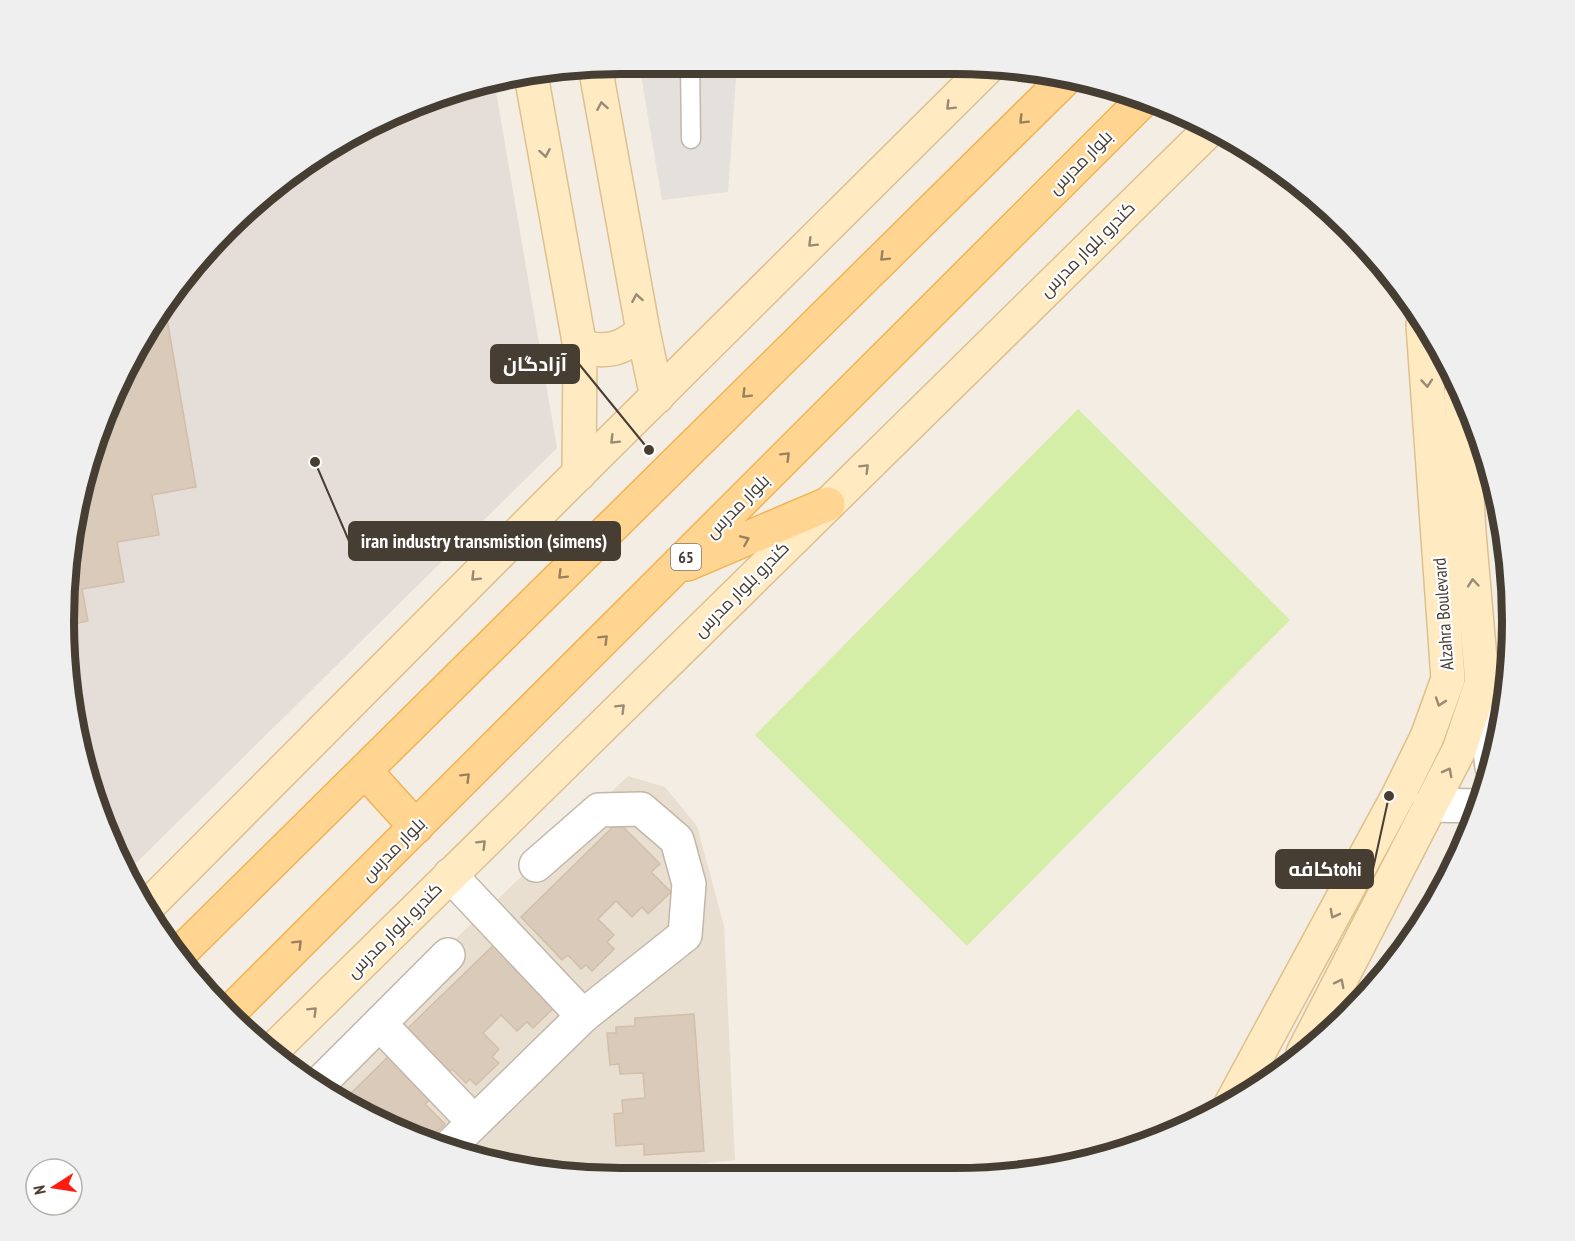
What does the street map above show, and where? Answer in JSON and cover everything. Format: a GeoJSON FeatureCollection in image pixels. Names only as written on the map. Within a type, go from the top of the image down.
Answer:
{"type":"FeatureCollection","features":[{"type":"Feature","properties":{"kind":"main road"},"geometry":{"type":"LineString","coordinates":[[597,75],[643,332],[657,396]]}},
{"type":"Feature","properties":{"kind":"main road"},"geometry":{"type":"LineString","coordinates":[[152,902],[980,75]]}},
{"type":"Feature","properties":{"kind":"main road"},"geometry":{"type":"LineString","coordinates":[[532,81],[580,347],[579,474]]}},
{"type":"Feature","properties":{"kind":"main road"},"geometry":{"type":"LineString","coordinates":[[184,949],[1060,84]]}},
{"type":"Feature","properties":{"kind":"main road","name":"بلوار مدرس"},"geometry":{"type":"LineString","coordinates":[[235,1007],[1137,106]]}},
{"type":"Feature","properties":{"kind":"main road","name":"کندرو بلوار مدرس"},"geometry":{"type":"LineString","coordinates":[[277,1046],[1204,134]]}},
{"type":"Feature","properties":{"kind":"main road"},"geometry":{"type":"LineString","coordinates":[[580,347],[597,351],[614,350],[630,343],[643,332]]}},
{"type":"Feature","properties":{"kind":"main road","name":"Alzahra Boulevard"},"geometry":{"type":"LineString","coordinates":[[1242,1085],[1423,746],[1448,679],[1424,341]]}},
{"type":"Feature","properties":{"kind":"main road","name":"Alzahra Boulevard"},"geometry":{"type":"LineString","coordinates":[[1325,1022],[1459,750],[1482,682],[1469,533],[1462,418]]}},
{"type":"Feature","properties":{"kind":"main road"},"geometry":{"type":"LineString","coordinates":[[672,571],[828,504]]}},
{"type":"Feature","properties":{"kind":"main road"},"geometry":{"type":"LineString","coordinates":[[365,771],[416,826]]}},
{"type":"Feature","properties":{"kind":"street"},"geometry":{"type":"LineString","coordinates":[[1482,682],[1489,738]]}},
{"type":"Feature","properties":{"kind":"street"},"geometry":{"type":"LineString","coordinates":[[1430,805],[1469,806]]}},
{"type":"Feature","properties":{"kind":"street"},"geometry":{"type":"LineString","coordinates":[[455,1141],[583,1016],[685,934],[689,884],[677,840],[641,809],[599,810],[536,865]]}},
{"type":"Feature","properties":{"kind":"street"},"geometry":{"type":"LineString","coordinates":[[450,875],[583,1016]]}},
{"type":"Feature","properties":{"kind":"street"},"geometry":{"type":"LineString","coordinates":[[324,1079],[448,955]]}},
{"type":"Feature","properties":{"kind":"street"},"geometry":{"type":"LineString","coordinates":[[380,1024],[474,1122]]}},
{"type":"Feature","properties":{"kind":"lane"},"geometry":{"type":"LineString","coordinates":[[690,74],[691,139]]}},
{"type":"Feature","properties":{"kind":"shaded area"},"geometry":{"type":"Polygon","coordinates":[[[641,74],[736,74],[728,192],[662,200],[641,74]]]}},
{"type":"Feature","properties":{"kind":"shaded area"},"geometry":{"type":"Polygon","coordinates":[[[495,88],[557,448],[132,867],[115,830],[103,796],[84,727],[75,656],[74,620],[78,549],[92,479],[115,411],[130,379],[166,317],[209,260],[234,234],[288,187],[347,147],[411,115],[495,88]]]}},
{"type":"Feature","properties":{"kind":"shaded area"},"geometry":{"type":"Polygon","coordinates":[[[628,776],[665,787],[697,826],[724,926],[735,1160],[660,1168],[620,1168],[549,1163],[514,1157],[479,1149],[411,1126],[347,1094],[314,1073],[628,776]]]}},
{"type":"Feature","properties":{"kind":"green space"},"geometry":{"type":"Polygon","coordinates":[[[1078,409],[1290,620],[967,946],[755,735],[1078,409]]]}},
{"type":"Feature","properties":{"kind":"building"},"geometry":{"type":"Polygon","coordinates":[[[167,316],[196,487],[152,495],[159,535],[117,542],[124,582],[82,589],[88,621],[74,624],[78,549],[92,479],[115,411],[147,347],[167,316]]]}},
{"type":"Feature","properties":{"kind":"building"},"geometry":{"type":"Polygon","coordinates":[[[618,822],[660,864],[651,872],[671,892],[648,914],[642,907],[632,917],[616,901],[598,919],[614,935],[607,942],[614,949],[592,971],[586,965],[581,969],[568,955],[562,960],[521,917],[618,822]]]}},
{"type":"Feature","properties":{"kind":"building"},"geometry":{"type":"Polygon","coordinates":[[[503,936],[556,1006],[533,1028],[527,1022],[517,1031],[501,1015],[483,1033],[499,1049],[492,1057],[499,1063],[476,1085],[470,1079],[466,1083],[452,1069],[447,1074],[405,1031],[503,936]]]}},
{"type":"Feature","properties":{"kind":"building"},"geometry":{"type":"Polygon","coordinates":[[[694,1014],[704,1151],[644,1155],[644,1144],[616,1146],[614,1114],[623,1113],[622,1100],[645,1098],[643,1073],[620,1074],[619,1064],[610,1065],[607,1033],[616,1033],[616,1027],[635,1026],[635,1018],[694,1014]]]}},
{"type":"Feature","properties":{"kind":"building"},"geometry":{"type":"Polygon","coordinates":[[[392,1053],[433,1097],[425,1104],[445,1124],[434,1134],[411,1126],[349,1095],[392,1053]]]}},
{"type":"Feature","properties":{"kind":"place","name":"آزادگان"},"geometry":{"type":"Point","coordinates":[649,450]}},
{"type":"Feature","properties":{"kind":"place","name":"iran industry transmistion (simens)"},"geometry":{"type":"Point","coordinates":[315,462]}},
{"type":"Feature","properties":{"kind":"place","name":"کافهtohi"},"geometry":{"type":"Point","coordinates":[1389,796]}}]}
